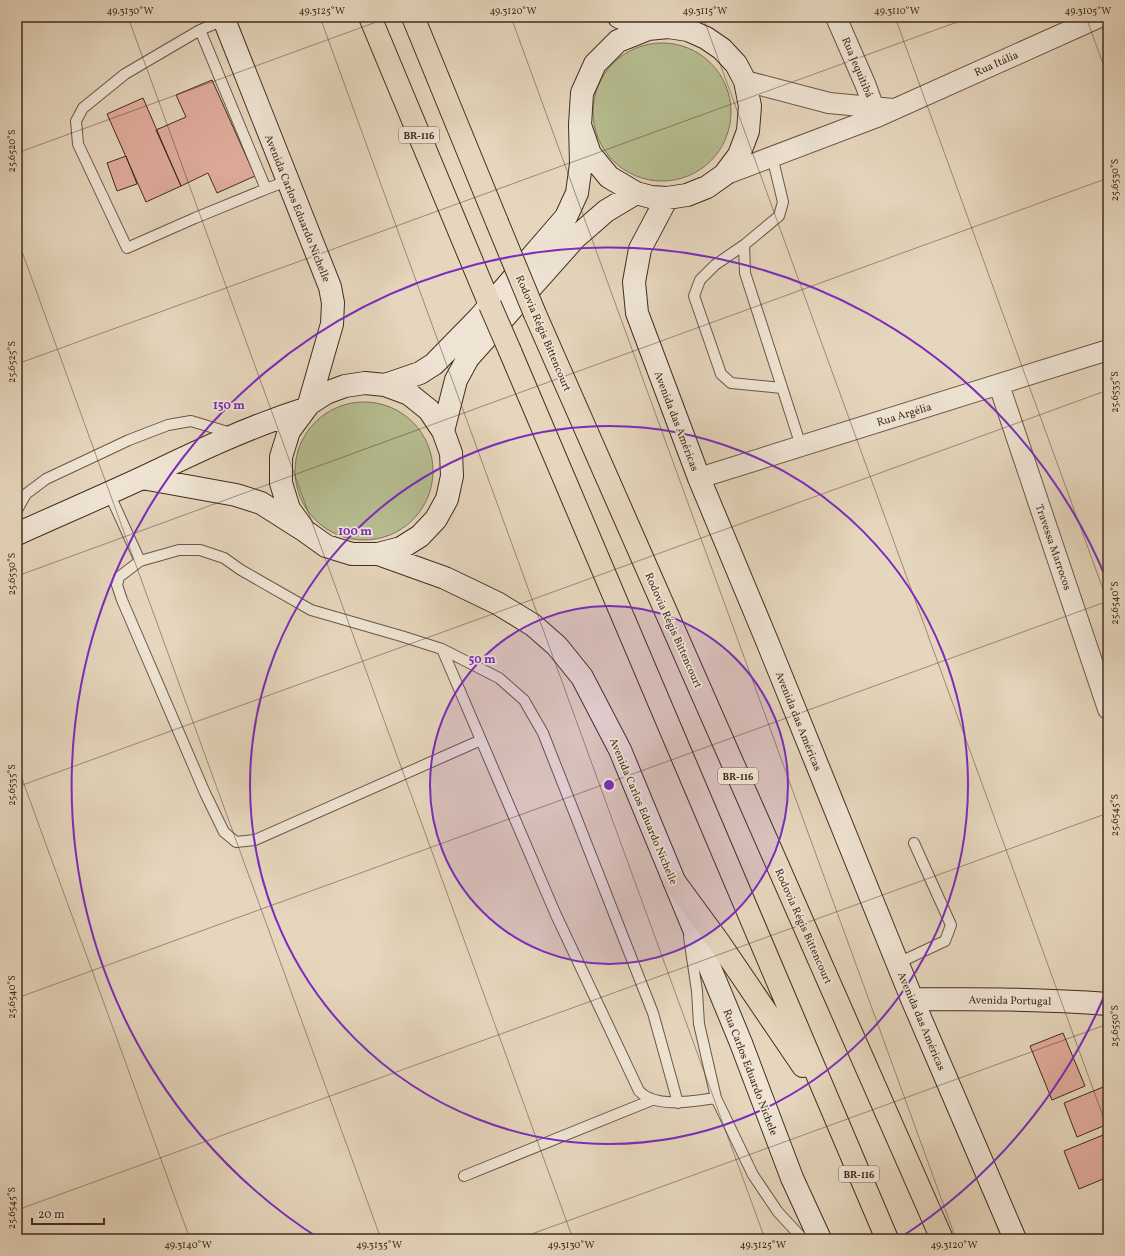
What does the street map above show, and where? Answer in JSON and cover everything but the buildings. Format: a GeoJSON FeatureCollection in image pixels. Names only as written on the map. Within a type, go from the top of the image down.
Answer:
{"type":"FeatureCollection","features":[{"type":"Feature","properties":{"kind":"highway","name":"BR-116"},"geometry":{"type":"LineString","coordinates":[[370,17],[468,252],[887,1239]]}},
{"type":"Feature","properties":{"kind":"highway","name":"Rodovia Régis Bittencourt"},"geometry":{"type":"LineString","coordinates":[[413,17],[535,314],[942,1239]]}},
{"type":"Feature","properties":{"kind":"highway"},"geometry":{"type":"LineString","coordinates":[[674,881],[718,942],[831,1109]]}},
{"type":"Feature","properties":{"kind":"main road"},"geometry":{"type":"LineString","coordinates":[[619,17],[648,29]]}},
{"type":"Feature","properties":{"kind":"main road","name":"Avenida Carlos Eduardo Nichelle"},"geometry":{"type":"LineString","coordinates":[[223,18],[330,287],[333,303],[332,324],[307,407]]}},
{"type":"Feature","properties":{"kind":"main road"},"geometry":{"type":"LineString","coordinates":[[385,385],[420,373],[434,364],[479,318],[566,217],[577,193],[580,172],[580,125],[582,92],[595,64],[618,41],[648,29],[668,27],[688,30],[706,38],[722,49],[736,64],[745,81],[750,106],[748,131],[739,155],[724,175],[707,187],[687,195],[667,198],[651,197],[636,193],[609,177],[590,154],[580,125]]}},
{"type":"Feature","properties":{"kind":"main road"},"geometry":{"type":"LineString","coordinates":[[443,431],[456,380],[468,358],[575,238],[606,211],[636,193]]}},
{"type":"Feature","properties":{"kind":"main road","name":"Avenida das Américas"},"geometry":{"type":"LineString","coordinates":[[667,198],[640,249],[634,282],[637,313],[699,478],[773,655],[912,999],[1015,1239]]}},
{"type":"Feature","properties":{"kind":"main road"},"geometry":{"type":"LineString","coordinates":[[142,478],[236,495],[260,503],[326,546],[352,554],[378,554],[401,548],[420,536],[436,519],[447,499],[452,476],[450,453],[443,431],[429,410],[409,394],[385,385],[365,383],[345,386],[326,393],[307,407],[289,431],[280,457],[281,483],[289,509],[305,531]]}},
{"type":"Feature","properties":{"kind":"main road"},"geometry":{"type":"LineString","coordinates":[[17,534],[142,478],[235,434],[307,407]]}},
{"type":"Feature","properties":{"kind":"main road","name":"Avenida Carlos Eduardo Nichelle"},"geometry":{"type":"LineString","coordinates":[[378,554],[445,578],[497,603],[533,625],[556,646],[582,677],[620,750],[684,906]]}},
{"type":"Feature","properties":{"kind":"main road","name":"Rua Carlos Eduardo Nichele"},"geometry":{"type":"LineString","coordinates":[[684,906],[741,1043],[792,1178],[820,1239]]}},
{"type":"Feature","properties":{"kind":"main road","name":"Avenida Portugal"},"geometry":{"type":"LineString","coordinates":[[912,999],[986,999],[1108,1004]]}},
{"type":"Feature","properties":{"kind":"street","name":"Rua Jequitibá"},"geometry":{"type":"LineString","coordinates":[[836,17],[881,110]]}},
{"type":"Feature","properties":{"kind":"street","name":"Rua Itália"},"geometry":{"type":"LineString","coordinates":[[724,175],[1100,17]]}},
{"type":"Feature","properties":{"kind":"street","name":"Rua Itália"},"geometry":{"type":"LineString","coordinates":[[745,81],[829,103],[881,110]]}},
{"type":"Feature","properties":{"kind":"street","name":"Rua Argélia"},"geometry":{"type":"LineString","coordinates":[[699,478],[1108,350]]}},
{"type":"Feature","properties":{"kind":"street","name":"Travessa Marrocos"},"geometry":{"type":"LineString","coordinates":[[999,385],[1108,709]]}},
{"type":"Feature","properties":{"kind":"lane"},"geometry":{"type":"LineString","coordinates":[[223,18],[125,74],[83,108],[76,121],[78,144],[127,248],[195,218],[287,181]]}},
{"type":"Feature","properties":{"kind":"lane"},"geometry":{"type":"LineString","coordinates":[[200,30],[266,189]]}},
{"type":"Feature","properties":{"kind":"lane"},"geometry":{"type":"LineString","coordinates":[[772,156],[783,202],[779,216],[744,245],[715,265],[700,280],[694,296],[721,374],[731,384],[782,388]]}},
{"type":"Feature","properties":{"kind":"lane"},"geometry":{"type":"LineString","coordinates":[[744,245],[745,273],[801,446]]}},
{"type":"Feature","properties":{"kind":"lane"},"geometry":{"type":"LineString","coordinates":[[17,510],[26,494],[46,479],[129,440],[168,425],[191,421],[235,434]]}},
{"type":"Feature","properties":{"kind":"lane"},"geometry":{"type":"LineString","coordinates":[[109,492],[140,561]]}},
{"type":"Feature","properties":{"kind":"lane"},"geometry":{"type":"LineString","coordinates":[[481,740],[255,840],[236,842],[224,832],[212,806],[122,600],[117,585],[119,577],[140,561],[179,550],[200,550],[224,558],[241,570],[311,610],[442,649],[499,678],[524,700],[543,733],[654,1013],[678,1103]]}},
{"type":"Feature","properties":{"kind":"lane"},"geometry":{"type":"LineString","coordinates":[[442,649],[556,915],[639,1091],[644,1097],[652,1100],[678,1103],[716,1098]]}},
{"type":"Feature","properties":{"kind":"lane"},"geometry":{"type":"LineString","coordinates":[[898,963],[945,941],[951,924],[914,843]]}},
{"type":"Feature","properties":{"kind":"lane"},"geometry":{"type":"LineString","coordinates":[[684,906],[697,991],[699,1024],[716,1098],[753,1175],[778,1212],[803,1239]]}},
{"type":"Feature","properties":{"kind":"lane"},"geometry":{"type":"LineString","coordinates":[[464,1176],[652,1100]]}},
{"type":"Feature","properties":{"kind":"green space"},"geometry":{"type":"Polygon","coordinates":[[[669,43],[695,51],[711,63],[720,74],[726,86],[730,98],[730,126],[726,138],[720,150],[711,161],[700,170],[688,176],[676,180],[655,181],[636,176],[624,170],[613,161],[604,150],[594,126],[593,105],[598,86],[604,74],[613,63],[624,54],[648,44],[669,43]]]}},
{"type":"Feature","properties":{"kind":"green space"},"geometry":{"type":"Polygon","coordinates":[[[371,402],[397,410],[408,417],[418,427],[428,445],[432,457],[432,485],[425,504],[418,515],[408,525],[397,532],[378,539],[357,540],[331,532],[320,525],[310,515],[303,504],[296,485],[295,464],[303,438],[310,427],[320,417],[331,410],[350,403],[371,402]]]}}]}
